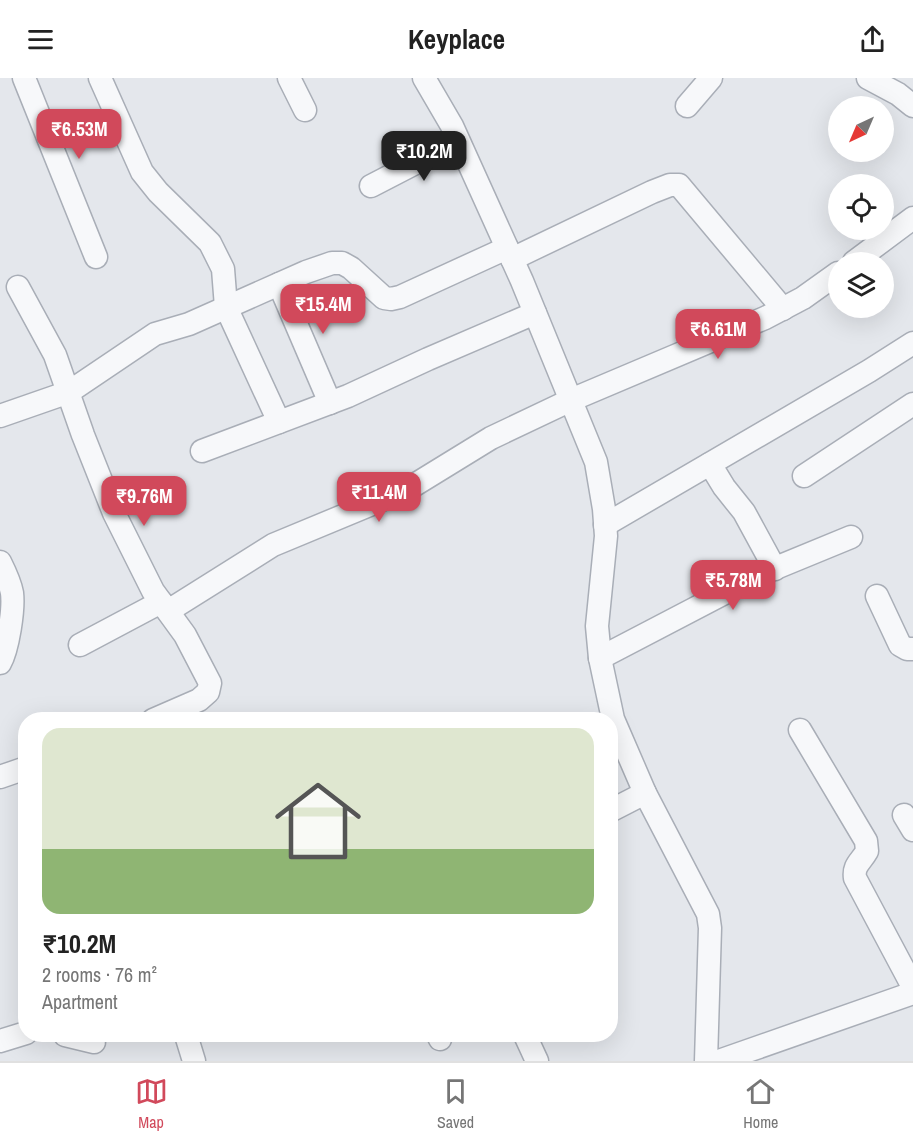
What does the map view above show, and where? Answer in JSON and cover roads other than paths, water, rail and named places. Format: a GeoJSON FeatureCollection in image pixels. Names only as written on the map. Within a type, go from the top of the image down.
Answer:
{"type":"FeatureCollection","features":[{"type":"Feature","properties":{"kind":"street"},"geometry":{"type":"LineString","coordinates":[[24,78],[96,256]]}},
{"type":"Feature","properties":{"kind":"street"},"geometry":{"type":"LineString","coordinates":[[100,78],[142,172],[158,192],[210,243],[217,253],[223,268],[226,307],[279,422]]}},
{"type":"Feature","properties":{"kind":"street"},"geometry":{"type":"LineString","coordinates":[[289,78],[305,110]]}},
{"type":"Feature","properties":{"kind":"street"},"geometry":{"type":"LineString","coordinates":[[424,78],[452,126],[535,313],[596,462],[605,525],[597,626],[600,658],[612,712]]}},
{"type":"Feature","properties":{"kind":"street"},"geometry":{"type":"LineString","coordinates":[[687,106],[711,78]]}},
{"type":"Feature","properties":{"kind":"street"},"geometry":{"type":"LineString","coordinates":[[877,80],[913,106]]}},
{"type":"Feature","properties":{"kind":"street"},"geometry":{"type":"LineString","coordinates":[[370,186],[458,141]]}},
{"type":"Feature","properties":{"kind":"street"},"geometry":{"type":"LineString","coordinates":[[0,416],[69,392],[155,334],[189,324],[323,266],[342,263],[351,268],[384,298],[400,297],[509,254],[670,185],[680,185],[783,309]]}},
{"type":"Feature","properties":{"kind":"street"},"geometry":{"type":"LineString","coordinates":[[868,252],[913,219]]}},
{"type":"Feature","properties":{"kind":"street"},"geometry":{"type":"LineString","coordinates":[[80,645],[164,607],[273,545],[408,489],[491,438],[571,400],[783,309],[828,280]]}},
{"type":"Feature","properties":{"kind":"street"},"geometry":{"type":"LineString","coordinates":[[279,284],[330,403]]}},
{"type":"Feature","properties":{"kind":"street"},"geometry":{"type":"LineString","coordinates":[[18,287],[55,355],[114,513],[148,581],[185,635],[210,683],[208,692],[199,700],[171,712]]}},
{"type":"Feature","properties":{"kind":"street"},"geometry":{"type":"LineString","coordinates":[[202,452],[330,403],[535,313]]}},
{"type":"Feature","properties":{"kind":"street"},"geometry":{"type":"LineString","coordinates":[[605,525],[913,343]]}},
{"type":"Feature","properties":{"kind":"street"},"geometry":{"type":"LineString","coordinates":[[804,476],[913,404]]}},
{"type":"Feature","properties":{"kind":"street"},"geometry":{"type":"LineString","coordinates":[[710,464],[724,487],[744,512],[775,569]]}},
{"type":"Feature","properties":{"kind":"street"},"geometry":{"type":"LineString","coordinates":[[600,658],[746,582],[851,537]]}},
{"type":"Feature","properties":{"kind":"street"},"geometry":{"type":"LineString","coordinates":[[0,561],[12,593],[12,604],[5,653],[0,663]]}},
{"type":"Feature","properties":{"kind":"street"},"geometry":{"type":"LineString","coordinates":[[877,597],[900,645],[913,649]]}},
{"type":"Feature","properties":{"kind":"street"},"geometry":{"type":"LineString","coordinates":[[801,730],[867,841],[867,851],[856,863],[855,878],[913,987]]}},
{"type":"Feature","properties":{"kind":"street"},"geometry":{"type":"LineString","coordinates":[[618,731],[645,793],[708,914],[710,928],[706,1061]]}},
{"type":"Feature","properties":{"kind":"street"},"geometry":{"type":"LineString","coordinates":[[0,777],[18,771]]}},
{"type":"Feature","properties":{"kind":"street"},"geometry":{"type":"LineString","coordinates":[[618,807],[645,793]]}},
{"type":"Feature","properties":{"kind":"street"},"geometry":{"type":"LineString","coordinates":[[719,1061],[913,993]]}},
{"type":"Feature","properties":{"kind":"street"},"geometry":{"type":"LineString","coordinates":[[0,1041],[18,1035]]}},
{"type":"Feature","properties":{"kind":"street"},"geometry":{"type":"LineString","coordinates":[[188,1042],[194,1061]]}},
{"type":"Feature","properties":{"kind":"street"},"geometry":{"type":"LineString","coordinates":[[528,1042],[537,1061]]}}]}
